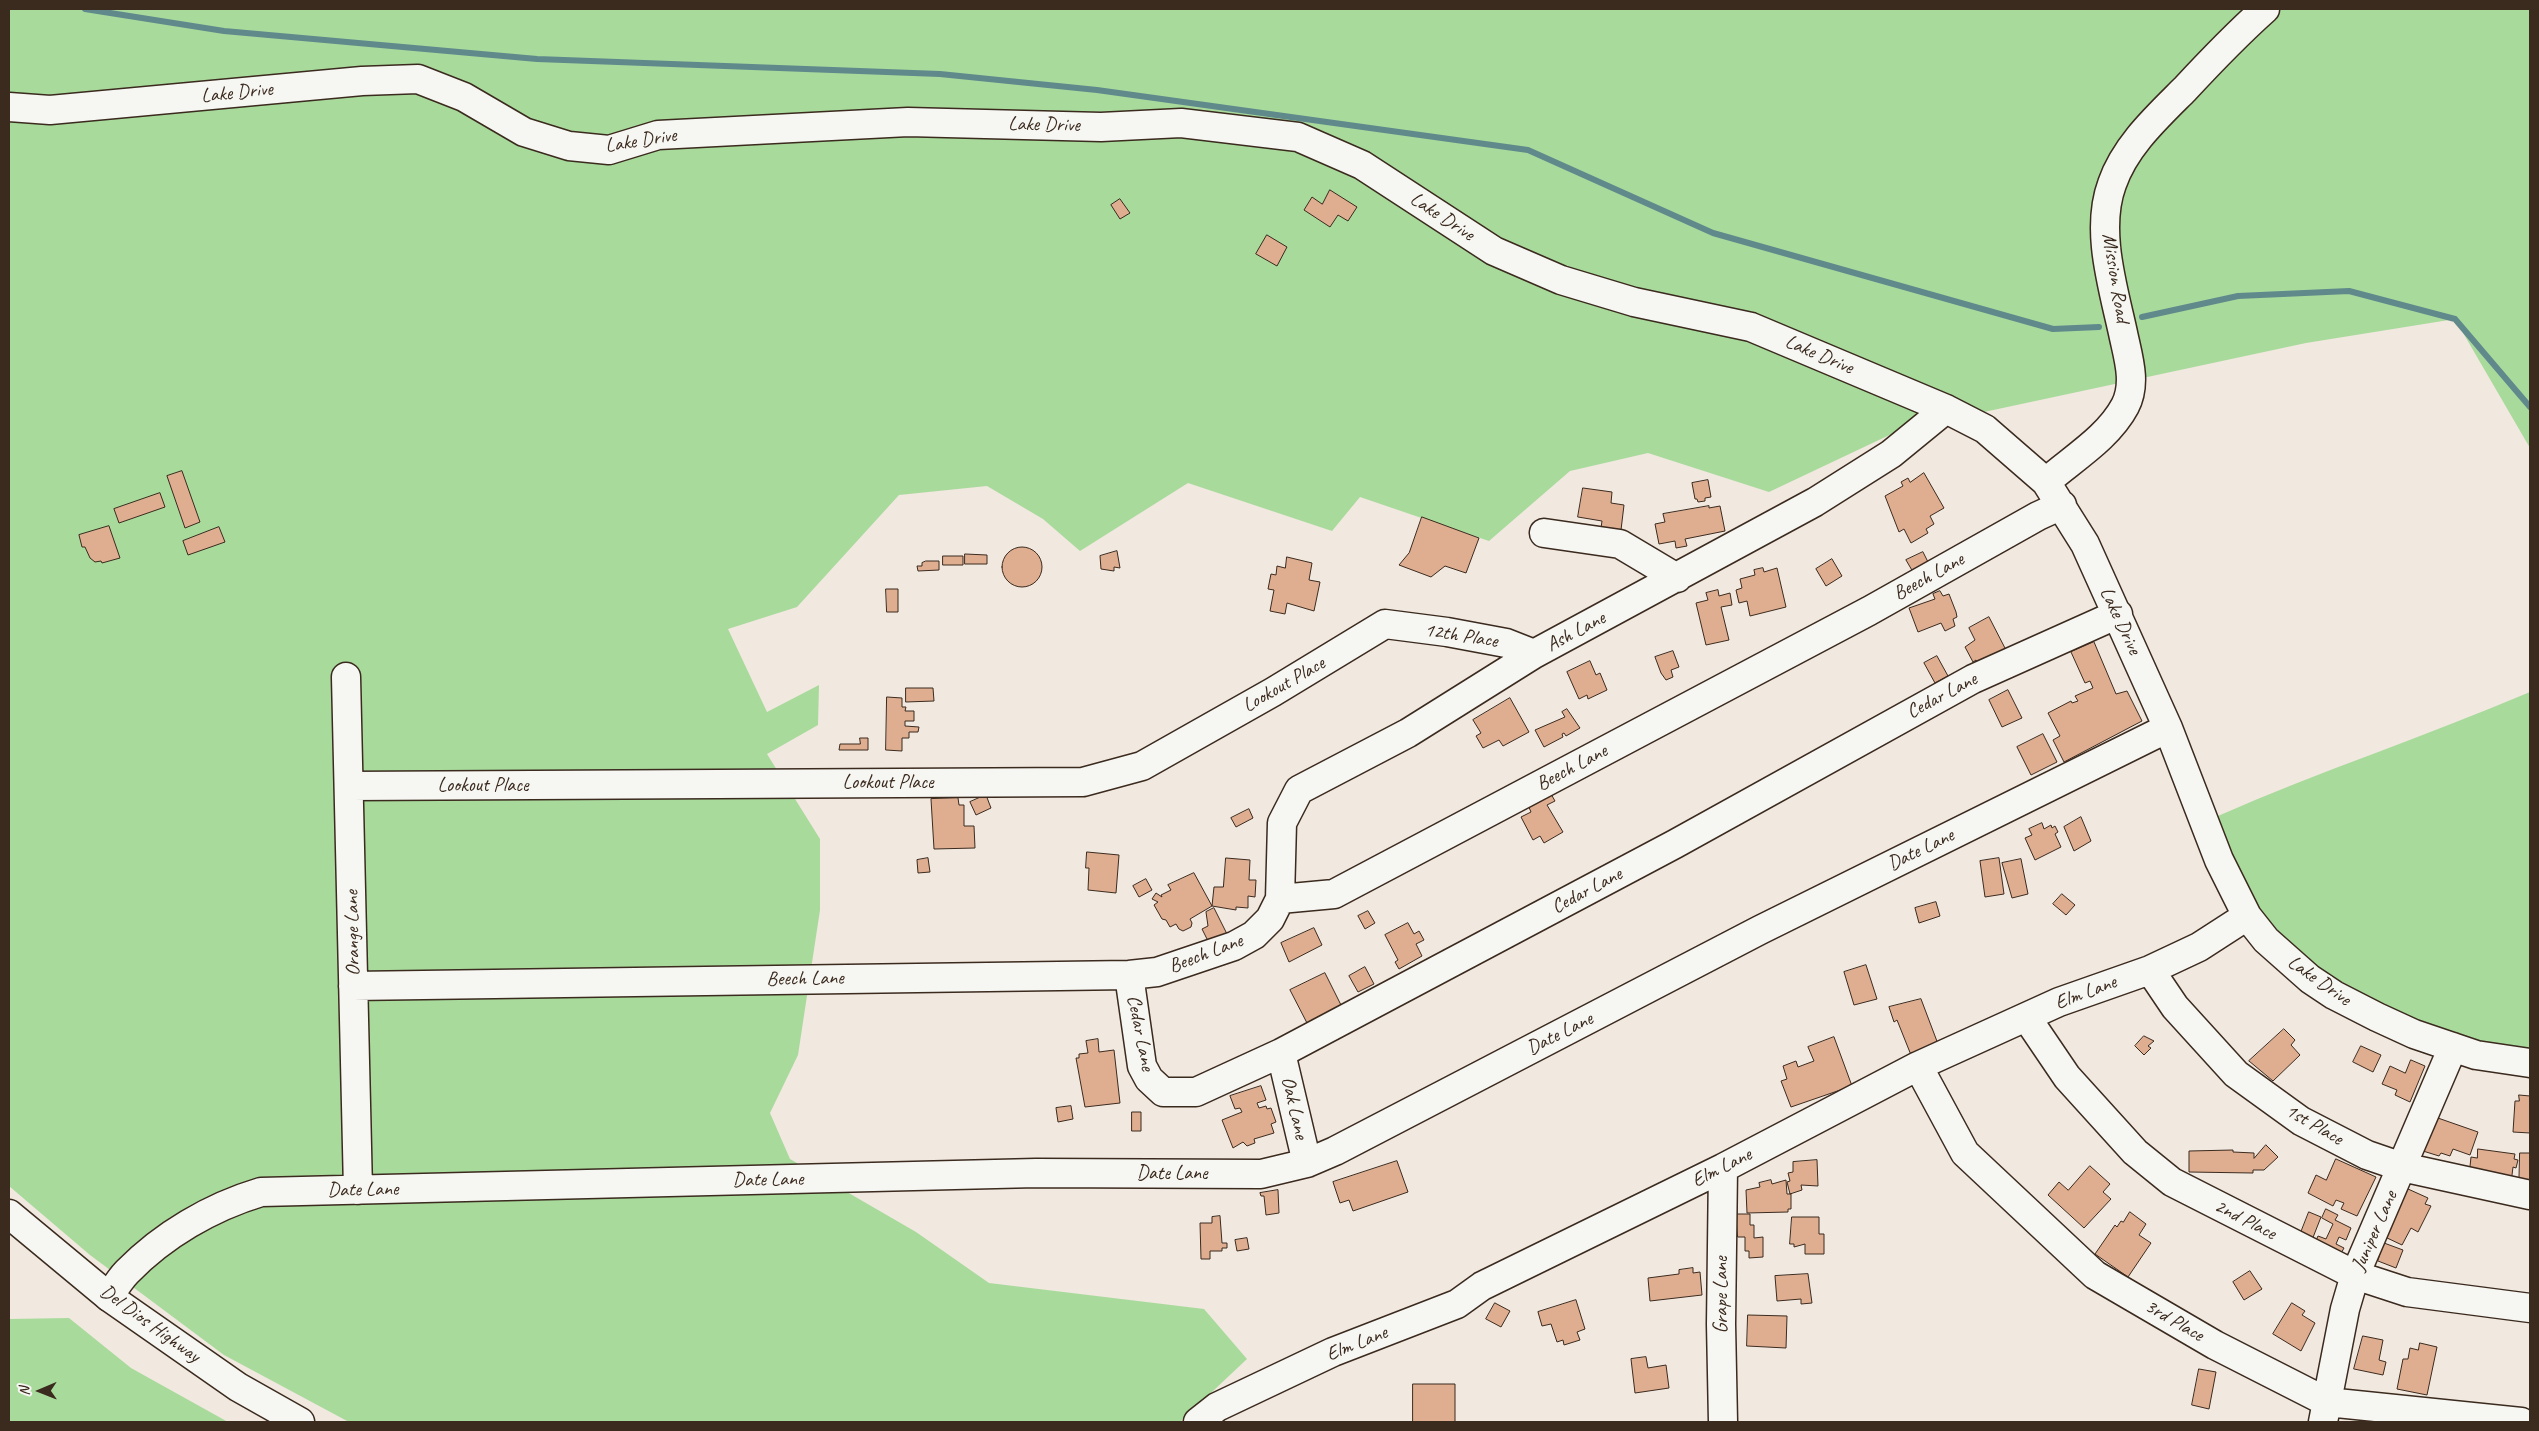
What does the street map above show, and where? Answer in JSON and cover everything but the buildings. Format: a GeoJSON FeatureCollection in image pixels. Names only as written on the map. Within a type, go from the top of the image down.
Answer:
{"type":"FeatureCollection","features":[{"type":"Feature","properties":{"kind":"street","name":"Mission Road"},"geometry":{"type":"LineString","coordinates":[[2046,482],[2095,442],[2115,420],[2130,393],[2131,371],[2107,255],[2107,204],[2111,184],[2131,148],[2162,112],[2265,9]]}},
{"type":"Feature","properties":{"kind":"street","name":"Lake Drive"},"geometry":{"type":"LineString","coordinates":[[9,107],[59,109],[362,81],[418,79],[464,98],[524,132],[569,146],[609,150],[658,136],[908,122],[1101,127],[1181,123],[1298,137],[1362,165],[1494,250],[1561,280],[1634,302],[1751,327],[1946,409],[1985,429],[2046,482],[2085,544],[2168,728],[2219,860],[2247,916],[2288,961],[2334,995],[2414,1034],[2453,1048],[2476,1055],[2530,1063]]}},
{"type":"Feature","properties":{"kind":"street","name":"Ash Lane"},"geometry":{"type":"LineString","coordinates":[[1280,900],[1282,823],[1299,790],[1408,733],[1534,654],[1814,502],[1891,454],[1946,409]]}},
{"type":"Feature","properties":{"kind":"street","name":"Beech Lane"},"geometry":{"type":"LineString","coordinates":[[354,986],[1157,972],[1234,946],[1254,935],[1270,920],[1280,900],[1334,894],[1869,611],[2038,516],[2062,505]]}},
{"type":"Feature","properties":{"kind":"street"},"geometry":{"type":"LineString","coordinates":[[1544,533],[1620,544],[1677,578]]}},
{"type":"Feature","properties":{"kind":"street","name":"Cedar Lane"},"geometry":{"type":"LineString","coordinates":[[1128,974],[1142,1066],[1149,1079],[1163,1092],[1196,1092],[1281,1053],[1675,844],[1973,679],[2118,614]]}},
{"type":"Feature","properties":{"kind":"street","name":"12th Place"},"geometry":{"type":"LineString","coordinates":[[1385,624],[1447,632],[1506,643],[1534,654]]}},
{"type":"Feature","properties":{"kind":"street","name":"Lookout Place"},"geometry":{"type":"LineString","coordinates":[[350,786],[1083,782],[1142,766],[1273,692],[1385,624]]}},
{"type":"Feature","properties":{"kind":"street","name":"Orange Lane"},"geometry":{"type":"LineString","coordinates":[[346,676],[358,1190]]}},
{"type":"Feature","properties":{"kind":"street","name":"Date Lane"},"geometry":{"type":"LineString","coordinates":[[109,1297],[126,1273],[174,1232],[231,1201],[261,1192],[1036,1173],[1261,1174],[1307,1163],[1335,1151],[1760,930],[2168,728]]}},
{"type":"Feature","properties":{"kind":"street","name":"Elm Lane"},"geometry":{"type":"LineString","coordinates":[[1198,1422],[1217,1407],[1333,1352],[1457,1304],[1482,1286],[1723,1168],[1918,1066],[2059,1002],[2150,970],[2199,947],[2247,916]]}},
{"type":"Feature","properties":{"kind":"street","name":"1st Place"},"geometry":{"type":"LineString","coordinates":[[2150,970],[2175,1007],[2236,1074],[2301,1121],[2367,1155],[2402,1167],[2530,1195]]}},
{"type":"Feature","properties":{"kind":"street","name":"2nd Place"},"geometry":{"type":"LineString","coordinates":[[2027,1018],[2067,1077],[2135,1152],[2172,1182],[2355,1276],[2407,1292],[2530,1308]]}},
{"type":"Feature","properties":{"kind":"street","name":"Juniper Lane"},"geometry":{"type":"LineString","coordinates":[[2325,1412],[2345,1309],[2355,1276],[2453,1048]]}},
{"type":"Feature","properties":{"kind":"street","name":"Oak Lane"},"geometry":{"type":"LineString","coordinates":[[1281,1053],[1307,1163]]}},
{"type":"Feature","properties":{"kind":"street","name":"3rd Place"},"geometry":{"type":"LineString","coordinates":[[1918,1066],[1965,1154],[2095,1275],[2325,1412],[2521,1422]]}},
{"type":"Feature","properties":{"kind":"street","name":"Grape Lane"},"geometry":{"type":"LineString","coordinates":[[1723,1168],[1721,1324],[1723,1422]]}},
{"type":"Feature","properties":{"kind":"street","name":"Del Dios Highway"},"geometry":{"type":"LineString","coordinates":[[9,1214],[109,1297],[238,1387],[300,1422]]}},
{"type":"Feature","properties":{"kind":"green space"},"geometry":{"type":"Polygon","coordinates":[[[9,9],[2530,9],[2530,448],[2455,319],[2306,343],[1900,430],[1769,492],[1648,453],[1570,471],[1489,541],[1360,497],[1332,531],[1188,483],[1080,551],[1043,519],[987,486],[899,495],[797,607],[728,629],[767,712],[819,685],[818,725],[767,754],[820,839],[820,910],[798,1055],[770,1113],[790,1159],[916,1232],[989,1283],[1204,1309],[1247,1359],[1180,1422],[349,1422],[224,1355],[90,1255],[9,1186],[9,9]]]}},
{"type":"Feature","properties":{"kind":"green space"},"geometry":{"type":"Polygon","coordinates":[[[2530,692],[2530,1063],[2414,1034],[2266,940],[2218,816],[2530,692]]]}},
{"type":"Feature","properties":{"kind":"green space"},"geometry":{"type":"Polygon","coordinates":[[[69,1318],[131,1368],[228,1422],[9,1422],[9,1319],[69,1318]]]}},
{"type":"Feature","properties":{"kind":"waterway"},"geometry":{"type":"LineString","coordinates":[[85,9],[224,31],[537,59],[940,74],[1097,90],[1528,150],[1713,233],[2053,329],[2099,327]]}},
{"type":"Feature","properties":{"kind":"waterway"},"geometry":{"type":"LineString","coordinates":[[2142,317],[2238,296],[2349,291],[2455,319],[2530,407]]}}]}
